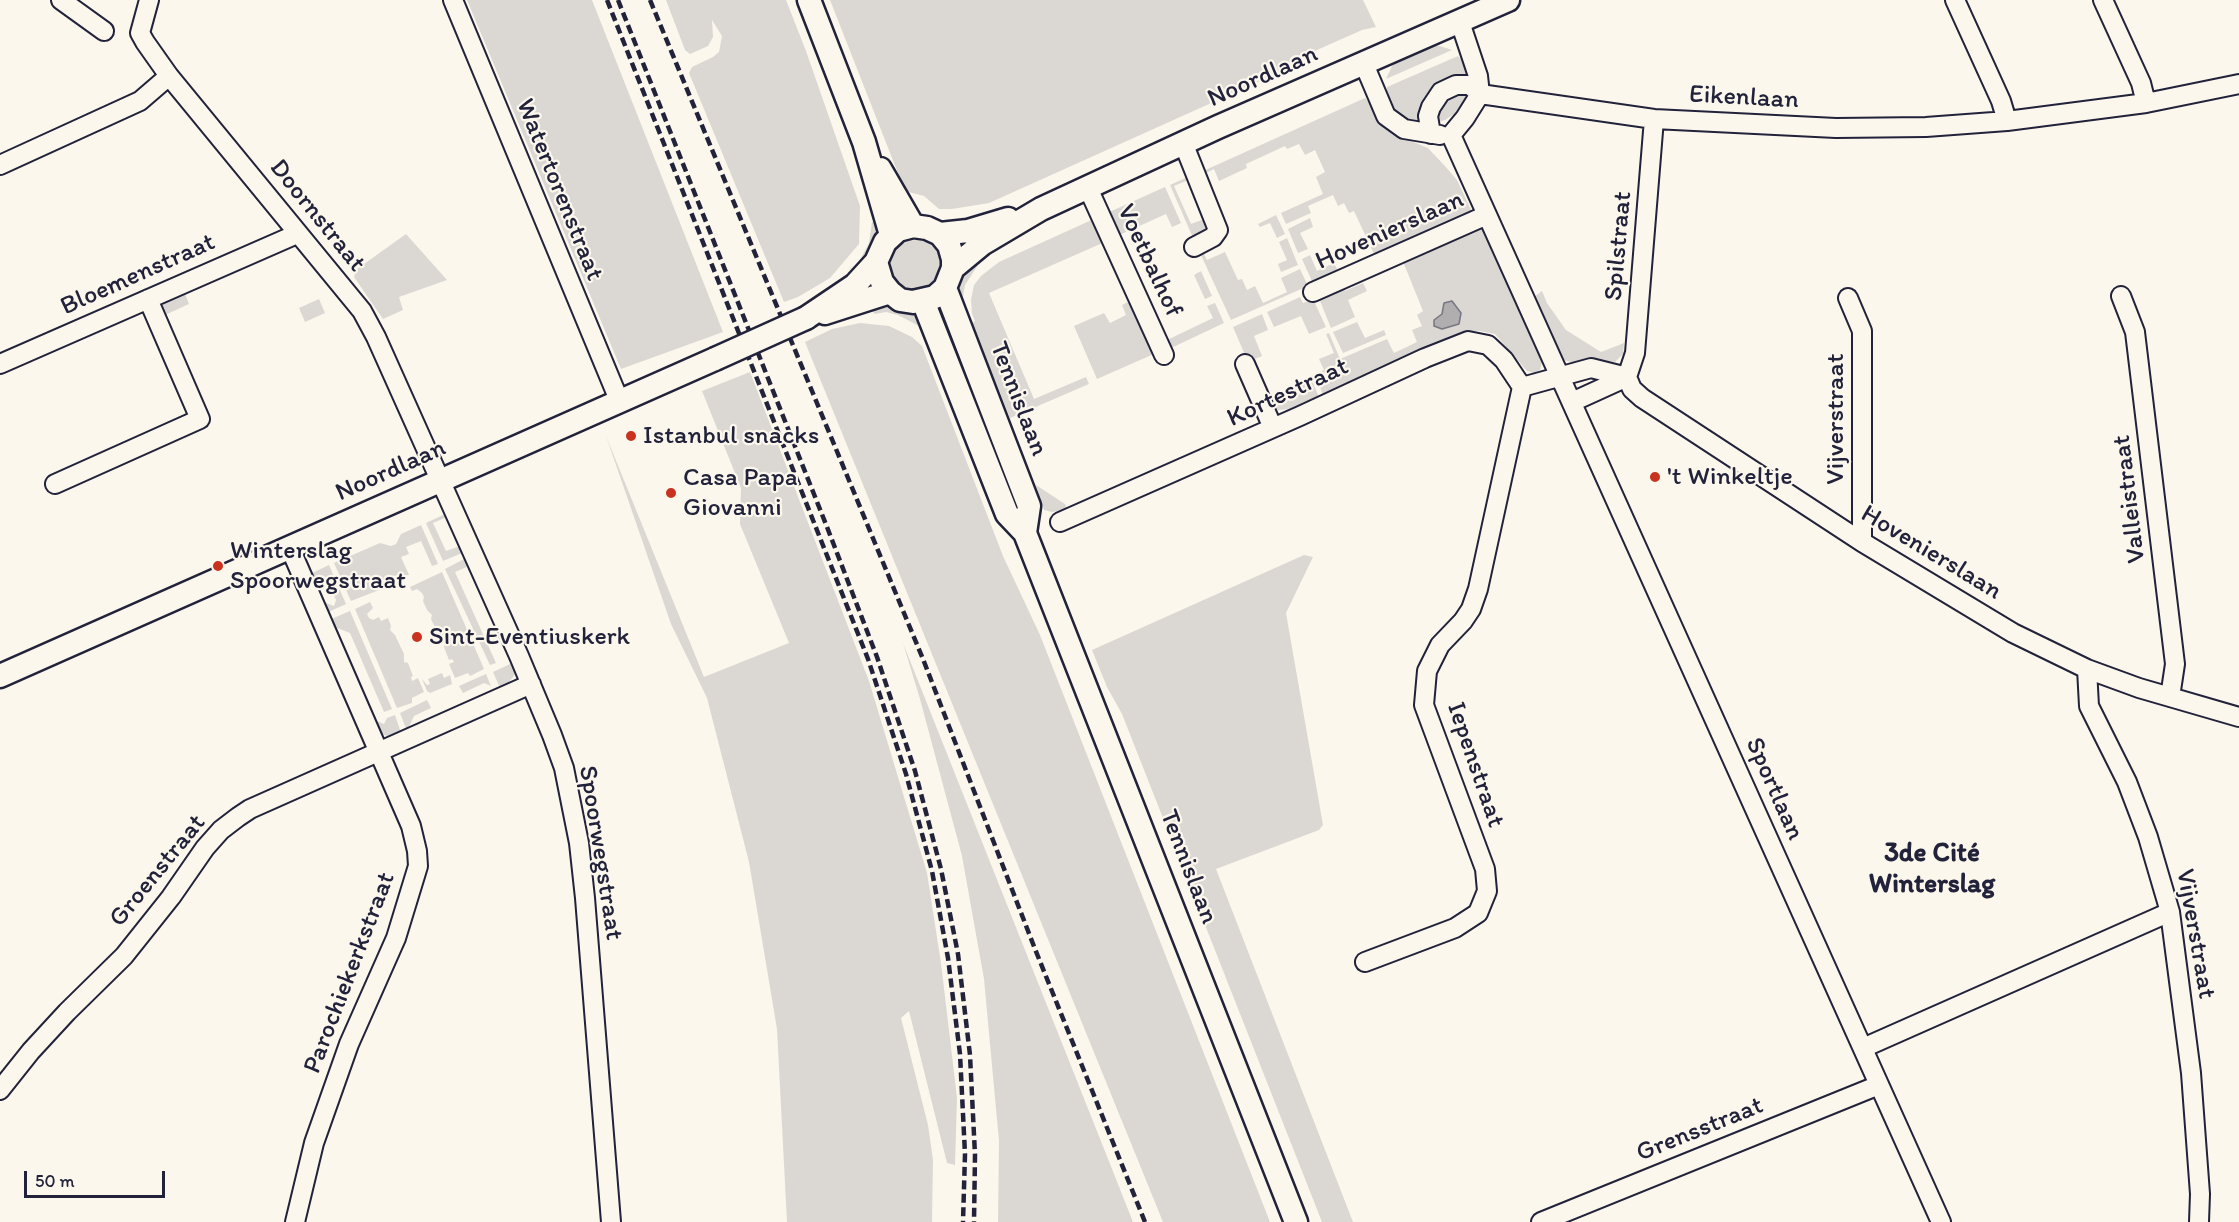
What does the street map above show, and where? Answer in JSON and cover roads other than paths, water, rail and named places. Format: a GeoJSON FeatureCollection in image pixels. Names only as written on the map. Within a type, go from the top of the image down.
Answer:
{"type":"FeatureCollection","features":[{"type":"Feature","properties":{"kind":"street"},"geometry":{"type":"LineString","coordinates":[[61,0],[104,32]]}},
{"type":"Feature","properties":{"kind":"street","name":"Doornstraat"},"geometry":{"type":"LineString","coordinates":[[149,0],[140,33],[169,76],[362,311],[376,337],[440,480]]}},
{"type":"Feature","properties":{"kind":"street","name":"Watertorenstraat"},"geometry":{"type":"LineString","coordinates":[[453,0],[619,400]]}},
{"type":"Feature","properties":{"kind":"street"},"geometry":{"type":"LineString","coordinates":[[810,0],[864,142],[891,235],[898,230],[913,226],[864,142]]}},
{"type":"Feature","properties":{"kind":"street","name":"Noordlaan"},"geometry":{"type":"LineString","coordinates":[[923,301],[934,297],[982,244],[1041,210],[1508,0]]}},
{"type":"Feature","properties":{"kind":"street"},"geometry":{"type":"LineString","coordinates":[[1955,0],[2001,101],[2007,121]]}},
{"type":"Feature","properties":{"kind":"street"},"geometry":{"type":"LineString","coordinates":[[2103,0],[2140,83],[2146,104]]}},
{"type":"Feature","properties":{"kind":"street"},"geometry":{"type":"LineString","coordinates":[[1364,64],[1386,116],[1404,129],[1451,135],[1480,94],[1478,75],[1460,22]]}},
{"type":"Feature","properties":{"kind":"street"},"geometry":{"type":"LineString","coordinates":[[0,165],[140,101],[169,76]]}},
{"type":"Feature","properties":{"kind":"street","name":"Eikenlaan"},"geometry":{"type":"LineString","coordinates":[[1431,134],[1428,116],[1431,107],[1441,92],[1456,85],[1470,85],[1480,94],[1654,119],[1836,128],[1926,127],[2007,121],[2146,104],[2239,84]]}},
{"type":"Feature","properties":{"kind":"street","name":"Spilstraat"},"geometry":{"type":"LineString","coordinates":[[1627,377],[1635,353],[1654,119]]}},
{"type":"Feature","properties":{"kind":"street","name":"Hovenierslaan"},"geometry":{"type":"LineString","coordinates":[[1451,135],[1561,376]]}},
{"type":"Feature","properties":{"kind":"street","name":"Voetbalhof"},"geometry":{"type":"LineString","coordinates":[[1184,145],[1218,230],[1213,237],[1194,247]]}},
{"type":"Feature","properties":{"kind":"street","name":"Voetbalhof"},"geometry":{"type":"LineString","coordinates":[[1088,188],[1164,355]]}},
{"type":"Feature","properties":{"kind":"street","name":"Noordlaan"},"geometry":{"type":"LineString","coordinates":[[913,226],[927,228],[939,234],[968,231],[1041,210]]}},
{"type":"Feature","properties":{"kind":"street","name":"Hovenierslaan"},"geometry":{"type":"LineString","coordinates":[[1313,292],[1487,215]]}},
{"type":"Feature","properties":{"kind":"street","name":"Bloemenstraat"},"geometry":{"type":"LineString","coordinates":[[0,364],[297,234]]}},
{"type":"Feature","properties":{"kind":"street"},"geometry":{"type":"LineString","coordinates":[[939,234],[949,245],[953,259],[949,278]]}},
{"type":"Feature","properties":{"kind":"street","name":"Noordlaan"},"geometry":{"type":"LineString","coordinates":[[806,318],[855,285],[876,262],[885,242],[891,235]]}},
{"type":"Feature","properties":{"kind":"street"},"geometry":{"type":"LineString","coordinates":[[876,262],[882,282],[890,292],[900,300],[923,301]]}},
{"type":"Feature","properties":{"kind":"street","name":"Tennislaan"},"geometry":{"type":"LineString","coordinates":[[949,278],[1029,506],[1025,533]]}},
{"type":"Feature","properties":{"kind":"street","name":"Noordlaan"},"geometry":{"type":"LineString","coordinates":[[0,676],[806,318],[890,292]]}},
{"type":"Feature","properties":{"kind":"street","name":"Valleistraat"},"geometry":{"type":"LineString","coordinates":[[2121,296],[2135,332],[2137,344],[2175,664],[2170,697]]}},
{"type":"Feature","properties":{"kind":"street","name":"Vijverstraat"},"geometry":{"type":"LineString","coordinates":[[1848,298],[1862,331],[1862,542]]}},
{"type":"Feature","properties":{"kind":"street"},"geometry":{"type":"LineString","coordinates":[[55,484],[200,419],[148,299]]}},
{"type":"Feature","properties":{"kind":"street","name":"Tennislaan"},"geometry":{"type":"LineString","coordinates":[[923,301],[1007,514],[1025,533],[1296,1222]]}},
{"type":"Feature","properties":{"kind":"street","name":"Kortestraat"},"geometry":{"type":"LineString","coordinates":[[1060,522],[1425,358],[1468,341],[1488,345],[1504,360],[1522,387]]}},
{"type":"Feature","properties":{"kind":"street"},"geometry":{"type":"LineString","coordinates":[[1245,364],[1273,428]]}},
{"type":"Feature","properties":{"kind":"street"},"geometry":{"type":"LineString","coordinates":[[1522,387],[1591,368],[1627,377]]}},
{"type":"Feature","properties":{"kind":"street","name":"Sportlaan"},"geometry":{"type":"LineString","coordinates":[[1561,376],[1941,1222]]}},
{"type":"Feature","properties":{"kind":"street"},"geometry":{"type":"LineString","coordinates":[[1572,402],[1627,377]]}},
{"type":"Feature","properties":{"kind":"street","name":"Hovenierslaan"},"geometry":{"type":"LineString","coordinates":[[1627,377],[1632,389],[1642,398],[1862,542],[2013,633],[2086,669],[2239,717]]}},
{"type":"Feature","properties":{"kind":"street","name":"Iepenstraat"},"geometry":{"type":"LineString","coordinates":[[1365,962],[1455,928],[1478,913],[1487,891],[1485,870],[1424,705],[1427,671],[1440,645],[1471,609],[1477,592],[1522,387]]}},
{"type":"Feature","properties":{"kind":"street","name":"Spoorwegstraat"},"geometry":{"type":"LineString","coordinates":[[440,480],[531,684],[564,768],[579,843],[586,910],[611,1222]]}},
{"type":"Feature","properties":{"kind":"street","name":"Parochiekerkstraat"},"geometry":{"type":"LineString","coordinates":[[290,548],[411,826],[418,866],[396,938],[349,1044],[314,1143],[295,1222]]}},
{"type":"Feature","properties":{"kind":"street","name":"Vijverstraat"},"geometry":{"type":"LineString","coordinates":[[2086,669],[2090,706],[2127,782],[2148,837],[2170,912],[2191,1073],[2200,1194],[2199,1222]]}},
{"type":"Feature","properties":{"kind":"street","name":"Groenstraat"},"geometry":{"type":"LineString","coordinates":[[0,1090],[31,1051],[124,956],[221,830],[250,809],[531,684]]}},
{"type":"Feature","properties":{"kind":"street"},"geometry":{"type":"LineString","coordinates":[[1863,1048],[2170,912]]}},
{"type":"Feature","properties":{"kind":"street","name":"Grensstraat"},"geometry":{"type":"LineString","coordinates":[[1541,1222],[1879,1085]]}},
{"type":"Feature","properties":{"kind":"railway"},"geometry":{"type":"LineString","coordinates":[[607,0],[868,659],[906,774],[932,871],[948,958],[960,1054],[965,1154],[963,1222]]}},
{"type":"Feature","properties":{"kind":"railway"},"geometry":{"type":"LineString","coordinates":[[618,0],[827,527],[877,657],[915,771],[941,869],[958,954],[970,1055],[975,1155],[974,1222]]}},
{"type":"Feature","properties":{"kind":"railway"},"geometry":{"type":"LineString","coordinates":[[650,0],[923,659],[1035,949],[1145,1222]]}},
{"type":"Feature","properties":{"kind":"place","name":"Istanbul snacks"},"geometry":{"type":"Point","coordinates":[631,436]}},
{"type":"Feature","properties":{"kind":"place","name":"'t Winkeltje"},"geometry":{"type":"Point","coordinates":[1655,477]}},
{"type":"Feature","properties":{"kind":"place","name":"Casa Papa Giovanni"},"geometry":{"type":"Point","coordinates":[671,493]}},
{"type":"Feature","properties":{"kind":"place","name":"Winterslag Spoorwegstraat"},"geometry":{"type":"Point","coordinates":[218,566]}},
{"type":"Feature","properties":{"kind":"place","name":"Sint-Eventiuskerk"},"geometry":{"type":"Point","coordinates":[417,637]}},
{"type":"Feature","properties":{"kind":"district","name":"3de Cité Winterslag"},"geometry":{"type":"Point","coordinates":[1932,870]}}]}
